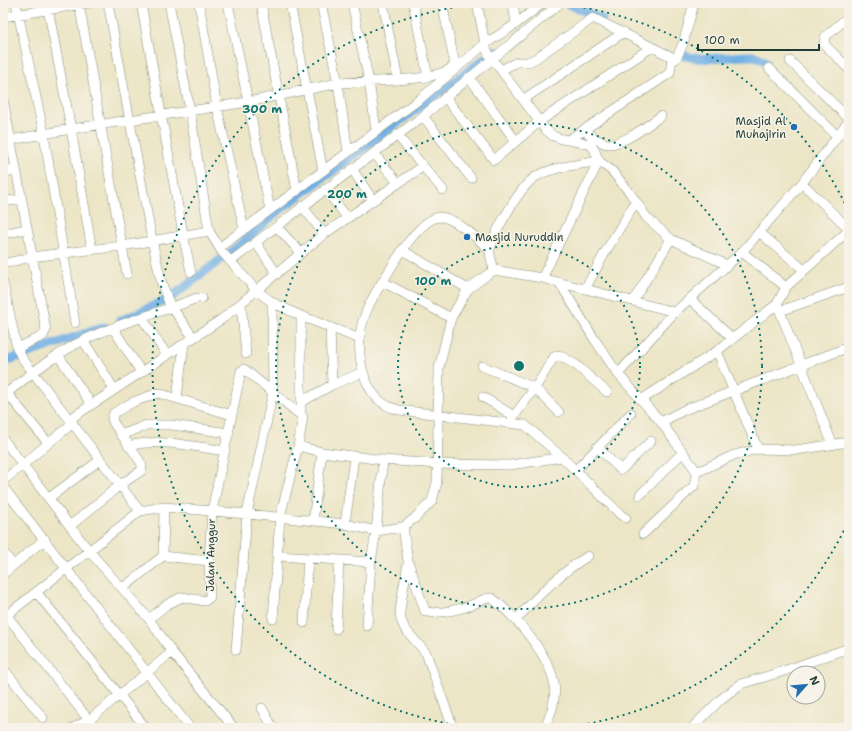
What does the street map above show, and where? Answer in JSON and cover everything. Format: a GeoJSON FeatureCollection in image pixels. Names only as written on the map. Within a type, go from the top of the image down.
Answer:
{"type":"FeatureCollection","features":[{"type":"Feature","properties":{"kind":"street"},"geometry":{"type":"LineString","coordinates":[[16,3],[44,134],[75,323]]}},
{"type":"Feature","properties":{"kind":"street"},"geometry":{"type":"LineString","coordinates":[[3,17],[47,6],[83,3],[101,124],[127,274]]}},
{"type":"Feature","properties":{"kind":"street"},"geometry":{"type":"LineString","coordinates":[[108,3],[131,119],[152,240],[165,294],[193,337]]}},
{"type":"Feature","properties":{"kind":"street"},"geometry":{"type":"LineString","coordinates":[[140,3],[183,234],[192,272]]}},
{"type":"Feature","properties":{"kind":"street"},"geometry":{"type":"LineString","coordinates":[[169,3],[190,111],[209,231],[225,255],[257,291],[272,302],[301,316],[360,339]]}},
{"type":"Feature","properties":{"kind":"street"},"geometry":{"type":"LineString","coordinates":[[200,3],[217,107],[244,229]]}},
{"type":"Feature","properties":{"kind":"street"},"geometry":{"type":"LineString","coordinates":[[228,3],[270,210]]}},
{"type":"Feature","properties":{"kind":"street"},"geometry":{"type":"LineString","coordinates":[[261,3],[297,191]]}},
{"type":"Feature","properties":{"kind":"street"},"geometry":{"type":"LineString","coordinates":[[290,3],[323,171]]}},
{"type":"Feature","properties":{"kind":"street"},"geometry":{"type":"LineString","coordinates":[[321,3],[338,83],[348,152]]}},
{"type":"Feature","properties":{"kind":"street"},"geometry":{"type":"LineString","coordinates":[[352,3],[369,81],[376,130]]}},
{"type":"Feature","properties":{"kind":"street"},"geometry":{"type":"LineString","coordinates":[[383,3],[398,80]]}},
{"type":"Feature","properties":{"kind":"street"},"geometry":{"type":"LineString","coordinates":[[413,3],[428,77]]}},
{"type":"Feature","properties":{"kind":"street"},"geometry":{"type":"LineString","coordinates":[[442,3],[455,65]]}},
{"type":"Feature","properties":{"kind":"street"},"geometry":{"type":"LineString","coordinates":[[477,3],[485,44],[491,56],[545,129],[554,136],[590,144],[599,161],[612,171],[630,193],[635,203],[647,218],[671,239],[727,265]]}},
{"type":"Feature","properties":{"kind":"street"},"geometry":{"type":"LineString","coordinates":[[513,3],[516,24]]}},
{"type":"Feature","properties":{"kind":"street"},"geometry":{"type":"LineString","coordinates":[[225,255],[244,229],[297,191],[376,130],[420,99],[485,44],[516,24],[543,3]]}},
{"type":"Feature","properties":{"kind":"street"},"geometry":{"type":"LineString","coordinates":[[502,70],[517,62],[528,62],[535,59],[591,18],[624,32],[675,59],[679,57],[694,3]]}},
{"type":"Feature","properties":{"kind":"street"},"geometry":{"type":"LineString","coordinates":[[225,255],[256,243],[302,206],[423,116],[491,56],[558,5]]}},
{"type":"Feature","properties":{"kind":"street"},"geometry":{"type":"LineString","coordinates":[[47,6],[71,129],[92,250]]}},
{"type":"Feature","properties":{"kind":"street"},"geometry":{"type":"LineString","coordinates":[[849,16],[824,37],[823,40],[824,44],[849,69]]}},
{"type":"Feature","properties":{"kind":"street"},"geometry":{"type":"LineString","coordinates":[[524,99],[624,32]]}},
{"type":"Feature","properties":{"kind":"street"},"geometry":{"type":"LineString","coordinates":[[445,97],[494,160],[540,121],[652,47]]}},
{"type":"Feature","properties":{"kind":"street"},"geometry":{"type":"LineString","coordinates":[[11,140],[131,119],[278,97],[338,83],[428,77],[447,71],[470,57]]}},
{"type":"Feature","properties":{"kind":"street"},"geometry":{"type":"LineString","coordinates":[[570,139],[670,74],[672,58]]}},
{"type":"Feature","properties":{"kind":"street"},"geometry":{"type":"LineString","coordinates":[[618,374],[675,312],[742,252],[802,183],[849,120],[790,61]]}},
{"type":"Feature","properties":{"kind":"street"},"geometry":{"type":"LineString","coordinates":[[769,68],[839,133],[849,137]]}},
{"type":"Feature","properties":{"kind":"street"},"geometry":{"type":"LineString","coordinates":[[469,77],[516,140]]}},
{"type":"Feature","properties":{"kind":"street"},"geometry":{"type":"LineString","coordinates":[[4,106],[46,332],[43,336],[19,353]]}},
{"type":"Feature","properties":{"kind":"street"},"geometry":{"type":"LineString","coordinates":[[423,116],[471,178]]}},
{"type":"Feature","properties":{"kind":"street"},"geometry":{"type":"LineString","coordinates":[[583,130],[604,143],[613,144],[624,140],[661,116]]}},
{"type":"Feature","properties":{"kind":"street"},"geometry":{"type":"LineString","coordinates":[[397,135],[422,167],[443,190]]}},
{"type":"Feature","properties":{"kind":"street"},"geometry":{"type":"LineString","coordinates":[[374,153],[398,183]]}},
{"type":"Feature","properties":{"kind":"street"},"geometry":{"type":"LineString","coordinates":[[490,251],[513,201],[528,182],[536,176],[548,172],[599,161]]}},
{"type":"Feature","properties":{"kind":"street"},"geometry":{"type":"LineString","coordinates":[[542,278],[599,161]]}},
{"type":"Feature","properties":{"kind":"street"},"geometry":{"type":"LineString","coordinates":[[3,481],[22,466],[91,404],[184,344],[240,304],[324,234],[372,199],[422,167]]}},
{"type":"Feature","properties":{"kind":"street"},"geometry":{"type":"LineString","coordinates":[[352,169],[372,199]]}},
{"type":"Feature","properties":{"kind":"street"},"geometry":{"type":"LineString","coordinates":[[3,173],[16,170]]}},
{"type":"Feature","properties":{"kind":"street"},"geometry":{"type":"LineString","coordinates":[[802,183],[846,226],[848,232],[786,287],[778,308],[832,443]]}},
{"type":"Feature","properties":{"kind":"street"},"geometry":{"type":"LineString","coordinates":[[325,189],[348,217]]}},
{"type":"Feature","properties":{"kind":"street"},"geometry":{"type":"LineString","coordinates":[[3,202],[21,198]]}},
{"type":"Feature","properties":{"kind":"street"},"geometry":{"type":"LineString","coordinates":[[585,289],[635,203]]}},
{"type":"Feature","properties":{"kind":"street"},"geometry":{"type":"LineString","coordinates":[[302,206],[324,234]]}},
{"type":"Feature","properties":{"kind":"street"},"geometry":{"type":"LineString","coordinates":[[494,270],[490,251],[465,228],[447,218],[439,217],[425,224],[402,250],[366,310],[360,339],[363,372],[370,389],[386,406],[399,410],[437,415],[512,420],[525,425],[562,457],[621,515],[626,518]]}},
{"type":"Feature","properties":{"kind":"street"},"geometry":{"type":"LineString","coordinates":[[277,227],[301,253]]}},
{"type":"Feature","properties":{"kind":"street"},"geometry":{"type":"LineString","coordinates":[[3,234],[26,229]]}},
{"type":"Feature","properties":{"kind":"street"},"geometry":{"type":"LineString","coordinates":[[3,264],[31,257],[122,246],[183,234],[209,231]]}},
{"type":"Feature","properties":{"kind":"street"},"geometry":{"type":"LineString","coordinates":[[759,232],[804,270]]}},
{"type":"Feature","properties":{"kind":"street"},"geometry":{"type":"LineString","coordinates":[[632,301],[671,239]]}},
{"type":"Feature","properties":{"kind":"street"},"geometry":{"type":"LineString","coordinates":[[256,243],[277,274]]}},
{"type":"Feature","properties":{"kind":"street"},"geometry":{"type":"LineString","coordinates":[[402,250],[468,289]]}},
{"type":"Feature","properties":{"kind":"street"},"geometry":{"type":"LineString","coordinates":[[742,252],[786,287]]}},
{"type":"Feature","properties":{"kind":"street"},"geometry":{"type":"LineString","coordinates":[[95,728],[4,615],[37,593],[140,511],[164,507],[212,511],[345,524],[376,531],[403,527],[415,518],[432,501],[437,482],[436,464],[439,368],[451,318],[468,289],[494,270],[542,278],[675,312]]}},
{"type":"Feature","properties":{"kind":"street"},"geometry":{"type":"LineString","coordinates":[[383,282],[451,318]]}},
{"type":"Feature","properties":{"kind":"street"},"geometry":{"type":"LineString","coordinates":[[559,282],[592,337],[618,374],[662,422],[697,472],[694,486],[643,534]]}},
{"type":"Feature","properties":{"kind":"street"},"geometry":{"type":"LineString","coordinates":[[3,283],[19,353],[140,511]]}},
{"type":"Feature","properties":{"kind":"street"},"geometry":{"type":"LineString","coordinates":[[641,400],[717,351],[732,338],[778,308],[849,287]]}},
{"type":"Feature","properties":{"kind":"street"},"geometry":{"type":"LineString","coordinates":[[48,443],[5,394],[33,372],[83,340],[197,298],[202,298]]}},
{"type":"Feature","properties":{"kind":"street"},"geometry":{"type":"LineString","coordinates":[[690,299],[732,338]]}},
{"type":"Feature","properties":{"kind":"street"},"geometry":{"type":"LineString","coordinates":[[236,650],[247,514],[273,392],[272,302]]}},
{"type":"Feature","properties":{"kind":"street"},"geometry":{"type":"LineString","coordinates":[[240,304],[246,354]]}},
{"type":"Feature","properties":{"kind":"street"},"geometry":{"type":"LineString","coordinates":[[273,619],[280,517],[298,446],[303,418],[301,413],[301,316]]}},
{"type":"Feature","properties":{"kind":"street"},"geometry":{"type":"LineString","coordinates":[[142,318],[167,355]]}},
{"type":"Feature","properties":{"kind":"street"},"geometry":{"type":"LineString","coordinates":[[330,327],[332,385]]}},
{"type":"Feature","properties":{"kind":"street"},"geometry":{"type":"LineString","coordinates":[[113,328],[141,372]]}},
{"type":"Feature","properties":{"kind":"street"},"geometry":{"type":"LineString","coordinates":[[83,340],[114,389]]}},
{"type":"Feature","properties":{"kind":"street"},"geometry":{"type":"LineString","coordinates":[[177,398],[184,344]]}},
{"type":"Feature","properties":{"kind":"street"},"geometry":{"type":"LineString","coordinates":[[662,422],[684,410],[801,364],[849,347]]}},
{"type":"Feature","properties":{"kind":"street"},"geometry":{"type":"LineString","coordinates":[[717,351],[732,391],[758,449]]}},
{"type":"Feature","properties":{"kind":"street"},"geometry":{"type":"LineString","coordinates":[[58,355],[91,404]]}},
{"type":"Feature","properties":{"kind":"street"},"geometry":{"type":"LineString","coordinates":[[512,420],[554,358],[559,355],[576,365],[607,392]]}},
{"type":"Feature","properties":{"kind":"street"},"geometry":{"type":"LineString","coordinates":[[482,366],[535,388],[560,412]]}},
{"type":"Feature","properties":{"kind":"street","name":"Jalan Anggur"},"geometry":{"type":"LineString","coordinates":[[149,619],[166,605],[182,597],[202,601],[209,599],[211,593],[209,561],[212,511],[242,370],[245,369],[273,392]]}},
{"type":"Feature","properties":{"kind":"street"},"geometry":{"type":"LineString","coordinates":[[301,402],[332,385],[363,372]]}},
{"type":"Feature","properties":{"kind":"street"},"geometry":{"type":"LineString","coordinates":[[273,392],[301,413]]}},
{"type":"Feature","properties":{"kind":"street"},"geometry":{"type":"LineString","coordinates":[[70,526],[120,485],[141,471],[142,463],[120,435],[112,418],[114,413],[133,402],[158,393],[232,415]]}},
{"type":"Feature","properties":{"kind":"street"},"geometry":{"type":"LineString","coordinates":[[483,397],[512,420]]}},
{"type":"Feature","properties":{"kind":"street"},"geometry":{"type":"LineString","coordinates":[[576,470],[631,413]]}},
{"type":"Feature","properties":{"kind":"street"},"geometry":{"type":"LineString","coordinates":[[120,435],[147,425],[172,425],[229,433]]}},
{"type":"Feature","properties":{"kind":"street"},"geometry":{"type":"LineString","coordinates":[[3,439],[22,466],[49,498],[89,551],[124,588],[149,619],[172,652],[232,725],[223,728]]}},
{"type":"Feature","properties":{"kind":"street"},"geometry":{"type":"LineString","coordinates":[[128,446],[144,442],[165,441],[225,451]]}},
{"type":"Feature","properties":{"kind":"street"},"geometry":{"type":"LineString","coordinates":[[597,447],[621,470],[651,441]]}},
{"type":"Feature","properties":{"kind":"street"},"geometry":{"type":"LineString","coordinates":[[697,472],[734,454],[758,449],[796,450],[832,443],[849,442]]}},
{"type":"Feature","properties":{"kind":"street"},"geometry":{"type":"LineString","coordinates":[[298,446],[322,452],[354,457],[436,464],[510,465],[562,457]]}},
{"type":"Feature","properties":{"kind":"street"},"geometry":{"type":"LineString","coordinates":[[313,521],[322,452]]}},
{"type":"Feature","properties":{"kind":"street"},"geometry":{"type":"LineString","coordinates":[[640,495],[683,452]]}},
{"type":"Feature","properties":{"kind":"street"},"geometry":{"type":"LineString","coordinates":[[345,524],[354,457]]}},
{"type":"Feature","properties":{"kind":"street"},"geometry":{"type":"LineString","coordinates":[[49,498],[100,460]]}},
{"type":"Feature","properties":{"kind":"street"},"geometry":{"type":"LineString","coordinates":[[367,626],[371,562],[376,531],[383,460]]}},
{"type":"Feature","properties":{"kind":"street"},"geometry":{"type":"LineString","coordinates":[[3,486],[68,568],[190,728]]}},
{"type":"Feature","properties":{"kind":"street"},"geometry":{"type":"LineString","coordinates":[[164,507],[164,556]]}},
{"type":"Feature","properties":{"kind":"street"},"geometry":{"type":"LineString","coordinates":[[403,527],[408,561],[419,597],[427,612],[451,611],[488,598],[496,601],[517,619],[546,657],[552,672],[554,689],[553,709],[544,728]]}},
{"type":"Feature","properties":{"kind":"street"},"geometry":{"type":"LineString","coordinates":[[3,574],[45,539]]}},
{"type":"Feature","properties":{"kind":"street"},"geometry":{"type":"LineString","coordinates":[[3,552],[14,565]]}},
{"type":"Feature","properties":{"kind":"street"},"geometry":{"type":"LineString","coordinates":[[124,588],[164,556],[209,561]]}},
{"type":"Feature","properties":{"kind":"street"},"geometry":{"type":"LineString","coordinates":[[278,556],[371,562]]}},
{"type":"Feature","properties":{"kind":"street"},"geometry":{"type":"LineString","coordinates":[[517,619],[538,595],[567,568],[588,556]]}},
{"type":"Feature","properties":{"kind":"street"},"geometry":{"type":"LineString","coordinates":[[304,623],[308,558]]}},
{"type":"Feature","properties":{"kind":"street"},"geometry":{"type":"LineString","coordinates":[[336,629],[339,560]]}},
{"type":"Feature","properties":{"kind":"street"},"geometry":{"type":"LineString","coordinates":[[408,561],[400,612],[401,620],[405,629],[426,653],[454,728]]}},
{"type":"Feature","properties":{"kind":"street"},"geometry":{"type":"LineString","coordinates":[[37,593],[146,728]]}},
{"type":"Feature","properties":{"kind":"street"},"geometry":{"type":"LineString","coordinates":[[692,728],[721,699],[741,684],[790,669],[849,648]]}},
{"type":"Feature","properties":{"kind":"street"},"geometry":{"type":"LineString","coordinates":[[73,728],[89,720],[172,652]]}},
{"type":"Feature","properties":{"kind":"street"},"geometry":{"type":"LineString","coordinates":[[3,668],[43,718]]}},
{"type":"Feature","properties":{"kind":"street"},"geometry":{"type":"LineString","coordinates":[[262,708],[273,728]]}},
{"type":"Feature","properties":{"kind":"waterway"},"geometry":{"type":"LineString","coordinates":[[566,3],[602,19]]}},
{"type":"Feature","properties":{"kind":"waterway"},"geometry":{"type":"LineString","coordinates":[[169,299],[237,247],[273,215],[495,51]]}},
{"type":"Feature","properties":{"kind":"waterway"},"geometry":{"type":"LineString","coordinates":[[682,55],[709,59],[755,56],[766,62]]}},
{"type":"Feature","properties":{"kind":"waterway"},"geometry":{"type":"LineString","coordinates":[[120,321],[164,301]]}},
{"type":"Feature","properties":{"kind":"waterway"},"geometry":{"type":"LineString","coordinates":[[3,362],[104,327]]}},
{"type":"Feature","properties":{"kind":"place","name":"Masjid Al Muhajirin"},"geometry":{"type":"Point","coordinates":[794,127]}},
{"type":"Feature","properties":{"kind":"place","name":"Masjid Nuruddin"},"geometry":{"type":"Point","coordinates":[467,237]}}]}
